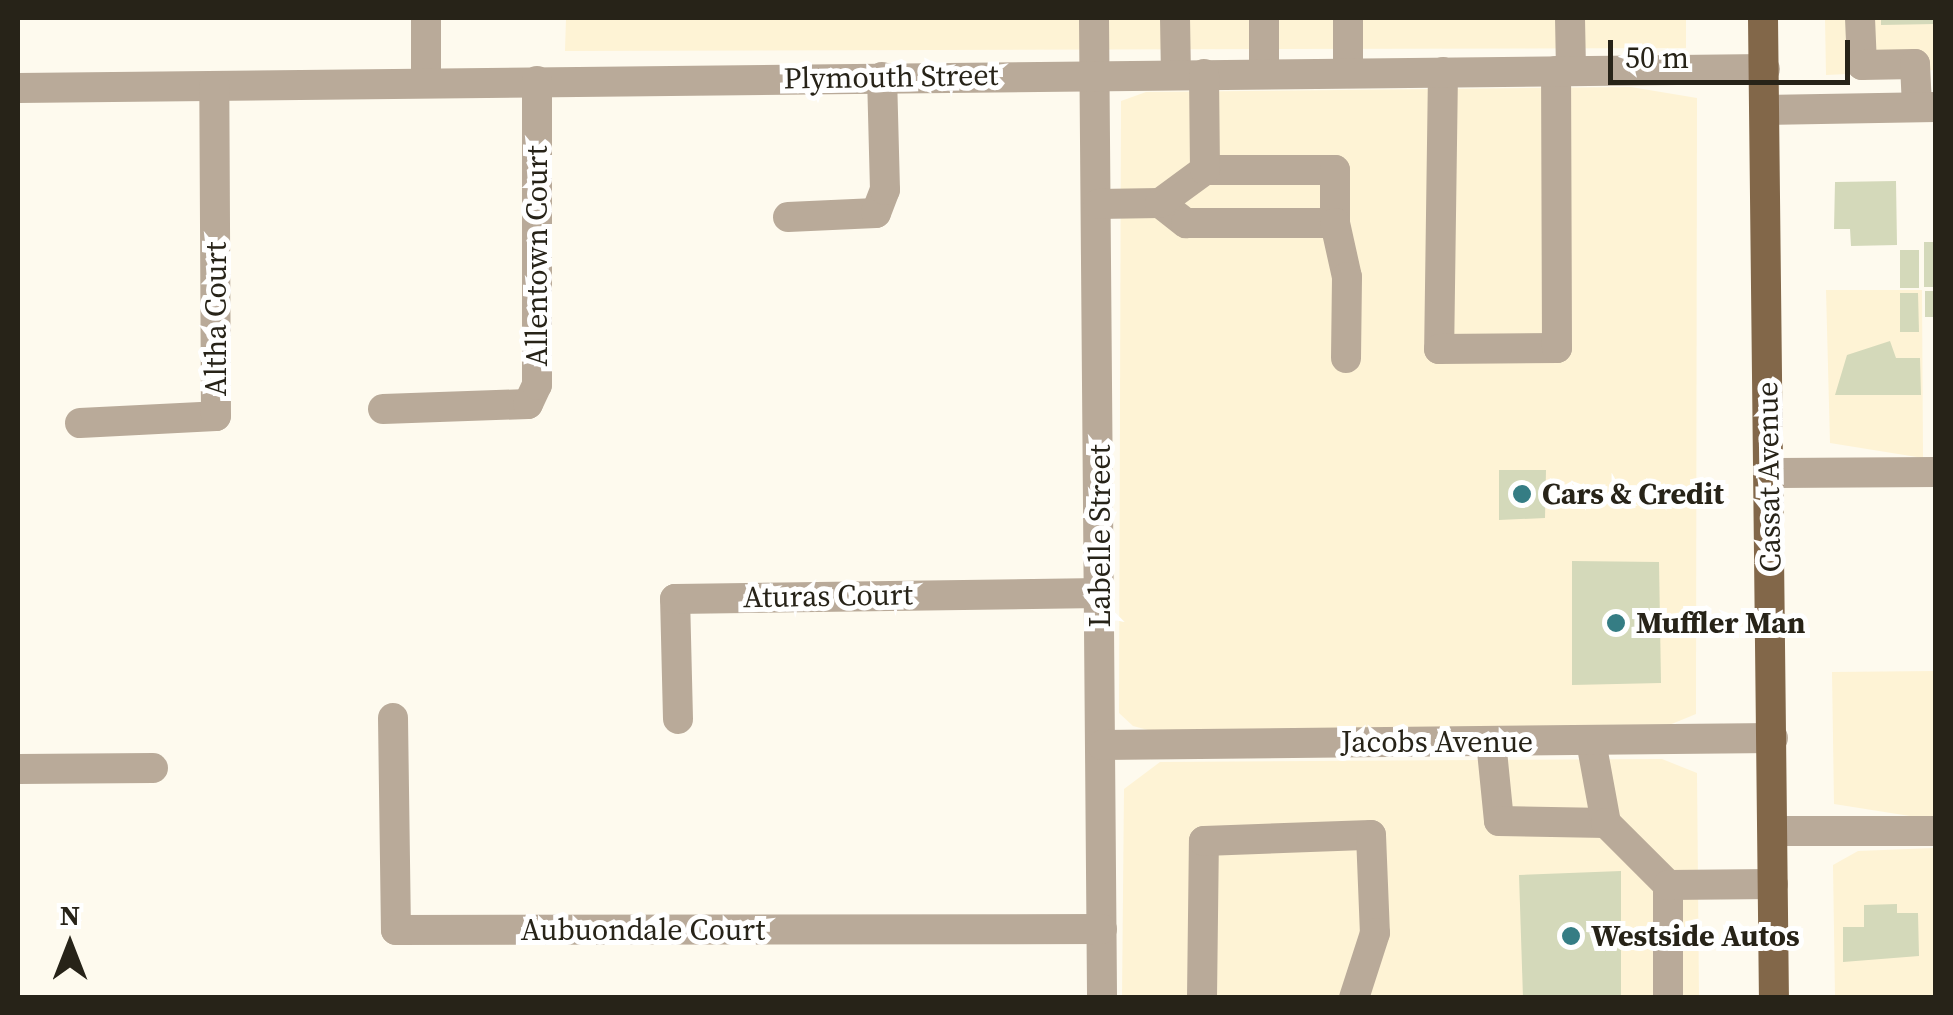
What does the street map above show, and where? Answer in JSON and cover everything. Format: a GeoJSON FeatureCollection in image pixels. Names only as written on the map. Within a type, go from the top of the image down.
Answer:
{"type":"FeatureCollection","features":[{"type":"Feature","properties":{"kind":"main road","name":"Cassat Avenue"},"geometry":{"type":"LineString","coordinates":[[1763,18],[1774,998]]}},
{"type":"Feature","properties":{"kind":"street"},"geometry":{"type":"LineString","coordinates":[[426,18],[426,81]]}},
{"type":"Feature","properties":{"kind":"street","name":"Labelle Street"},"geometry":{"type":"LineString","coordinates":[[1094,18],[1102,998]]}},
{"type":"Feature","properties":{"kind":"street"},"geometry":{"type":"LineString","coordinates":[[1176,18],[1190,74],[1205,170]]}},
{"type":"Feature","properties":{"kind":"street"},"geometry":{"type":"LineString","coordinates":[[1264,18],[1264,73]]}},
{"type":"Feature","properties":{"kind":"street"},"geometry":{"type":"LineString","coordinates":[[1348,18],[1348,72]]}},
{"type":"Feature","properties":{"kind":"street"},"geometry":{"type":"LineString","coordinates":[[1442,72],[1439,349],[1557,348],[1564,70],[1570,18]]}},
{"type":"Feature","properties":{"kind":"street"},"geometry":{"type":"LineString","coordinates":[[1766,110],[1926,107],[1925,63],[1862,65],[1860,18]]}},
{"type":"Feature","properties":{"kind":"street","name":"Plymouth Street"},"geometry":{"type":"LineString","coordinates":[[18,88],[1765,69]]}},
{"type":"Feature","properties":{"kind":"street"},"geometry":{"type":"LineString","coordinates":[[788,217],[876,214],[885,190],[882,76]]}},
{"type":"Feature","properties":{"kind":"street","name":"Allentown Court"},"geometry":{"type":"LineString","coordinates":[[383,409],[506,408],[532,394],[536,81]]}},
{"type":"Feature","properties":{"kind":"street","name":"Altha Court"},"geometry":{"type":"LineString","coordinates":[[80,423],[216,416],[214,86]]}},
{"type":"Feature","properties":{"kind":"street"},"geometry":{"type":"LineString","coordinates":[[1098,204],[1160,203],[1205,170],[1336,170],[1335,223],[1346,277],[1346,358]]}},
{"type":"Feature","properties":{"kind":"street"},"geometry":{"type":"LineString","coordinates":[[1160,203],[1186,222],[1335,223]]}},
{"type":"Feature","properties":{"kind":"street"},"geometry":{"type":"LineString","coordinates":[[1768,474],[1936,472]]}},
{"type":"Feature","properties":{"kind":"street","name":"Aturas Court"},"geometry":{"type":"LineString","coordinates":[[678,720],[676,599],[1100,593]]}},
{"type":"Feature","properties":{"kind":"street","name":"Aubuondale Court"},"geometry":{"type":"LineString","coordinates":[[393,718],[396,930],[1102,930]]}},
{"type":"Feature","properties":{"kind":"street","name":"Jacobs Avenue"},"geometry":{"type":"LineString","coordinates":[[1102,745],[1773,738]]}},
{"type":"Feature","properties":{"kind":"street"},"geometry":{"type":"LineString","coordinates":[[1491,742],[1499,821],[1606,823]]}},
{"type":"Feature","properties":{"kind":"street"},"geometry":{"type":"LineString","coordinates":[[1591,742],[1606,823],[1668,885],[1668,998]]}},
{"type":"Feature","properties":{"kind":"street"},"geometry":{"type":"LineString","coordinates":[[18,769],[152,768]]}},
{"type":"Feature","properties":{"kind":"street"},"geometry":{"type":"LineString","coordinates":[[1774,830],[1936,830]]}},
{"type":"Feature","properties":{"kind":"street"},"geometry":{"type":"LineString","coordinates":[[1202,998],[1204,841],[1371,835],[1375,932],[1354,998]]}},
{"type":"Feature","properties":{"kind":"street"},"geometry":{"type":"LineString","coordinates":[[1668,885],[1774,884]]}},
{"type":"Feature","properties":{"kind":"shaded area"},"geometry":{"type":"Polygon","coordinates":[[[566,18],[1686,18],[1686,48],[565,51],[566,18]]]}},
{"type":"Feature","properties":{"kind":"shaded area"},"geometry":{"type":"Polygon","coordinates":[[[1825,18],[1935,18],[1935,70],[1826,75],[1825,18]]]}},
{"type":"Feature","properties":{"kind":"shaded area"},"geometry":{"type":"Polygon","coordinates":[[[1631,87],[1697,98],[1696,714],[1657,730],[1163,734],[1133,726],[1119,713],[1121,101],[1146,92],[1631,87]]]}},
{"type":"Feature","properties":{"kind":"shaded area"},"geometry":{"type":"Polygon","coordinates":[[[1826,290],[1922,290],[1923,458],[1830,443],[1826,290]]]}},
{"type":"Feature","properties":{"kind":"shaded area"},"geometry":{"type":"Polygon","coordinates":[[[1935,671],[1935,820],[1834,804],[1832,672],[1935,671]]]}},
{"type":"Feature","properties":{"kind":"shaded area"},"geometry":{"type":"Polygon","coordinates":[[[1662,759],[1697,773],[1699,997],[1122,998],[1124,789],[1160,762],[1662,759]]]}},
{"type":"Feature","properties":{"kind":"shaded area"},"geometry":{"type":"Polygon","coordinates":[[[1934,848],[1935,997],[1835,997],[1833,865],[1858,851],[1934,848]]]}},
{"type":"Feature","properties":{"kind":"building"},"geometry":{"type":"Polygon","coordinates":[[[1881,18],[1936,18],[1936,24],[1881,25],[1881,18]]]}},
{"type":"Feature","properties":{"kind":"building"},"geometry":{"type":"Polygon","coordinates":[[[1896,181],[1897,245],[1851,246],[1850,229],[1834,229],[1835,182],[1896,181]]]}},
{"type":"Feature","properties":{"kind":"building"},"geometry":{"type":"Polygon","coordinates":[[[1924,242],[1936,242],[1936,287],[1924,287],[1924,242]]]}},
{"type":"Feature","properties":{"kind":"building"},"geometry":{"type":"Polygon","coordinates":[[[1900,250],[1919,250],[1919,288],[1900,288],[1900,250]]]}},
{"type":"Feature","properties":{"kind":"building"},"geometry":{"type":"Polygon","coordinates":[[[1925,291],[1936,291],[1936,317],[1925,317],[1925,291]]]}},
{"type":"Feature","properties":{"kind":"building"},"geometry":{"type":"Polygon","coordinates":[[[1900,293],[1918,293],[1919,332],[1900,332],[1900,293]]]}},
{"type":"Feature","properties":{"kind":"building"},"geometry":{"type":"Polygon","coordinates":[[[1890,341],[1896,358],[1920,358],[1921,395],[1835,395],[1847,355],[1890,341]]]}},
{"type":"Feature","properties":{"kind":"building","name":"Cars & Credit"},"geometry":{"type":"Polygon","coordinates":[[[1499,470],[1546,470],[1545,518],[1499,520],[1499,470]]]}},
{"type":"Feature","properties":{"kind":"building","name":"Muffler Man"},"geometry":{"type":"Polygon","coordinates":[[[1572,561],[1659,562],[1661,683],[1572,685],[1572,561]]]}},
{"type":"Feature","properties":{"kind":"building","name":"Westside Autos"},"geometry":{"type":"Polygon","coordinates":[[[1621,871],[1621,998],[1523,998],[1519,875],[1621,871]]]}},
{"type":"Feature","properties":{"kind":"building"},"geometry":{"type":"Polygon","coordinates":[[[1897,904],[1897,913],[1918,913],[1919,956],[1843,962],[1843,927],[1864,927],[1864,905],[1897,904]]]}},
{"type":"Feature","properties":{"kind":"place","name":"Cars & Credit"},"geometry":{"type":"Point","coordinates":[1522,494]}},
{"type":"Feature","properties":{"kind":"place","name":"Muffler Man"},"geometry":{"type":"Point","coordinates":[1616,623]}},
{"type":"Feature","properties":{"kind":"place","name":"Westside Autos"},"geometry":{"type":"Point","coordinates":[1571,936]}}]}
